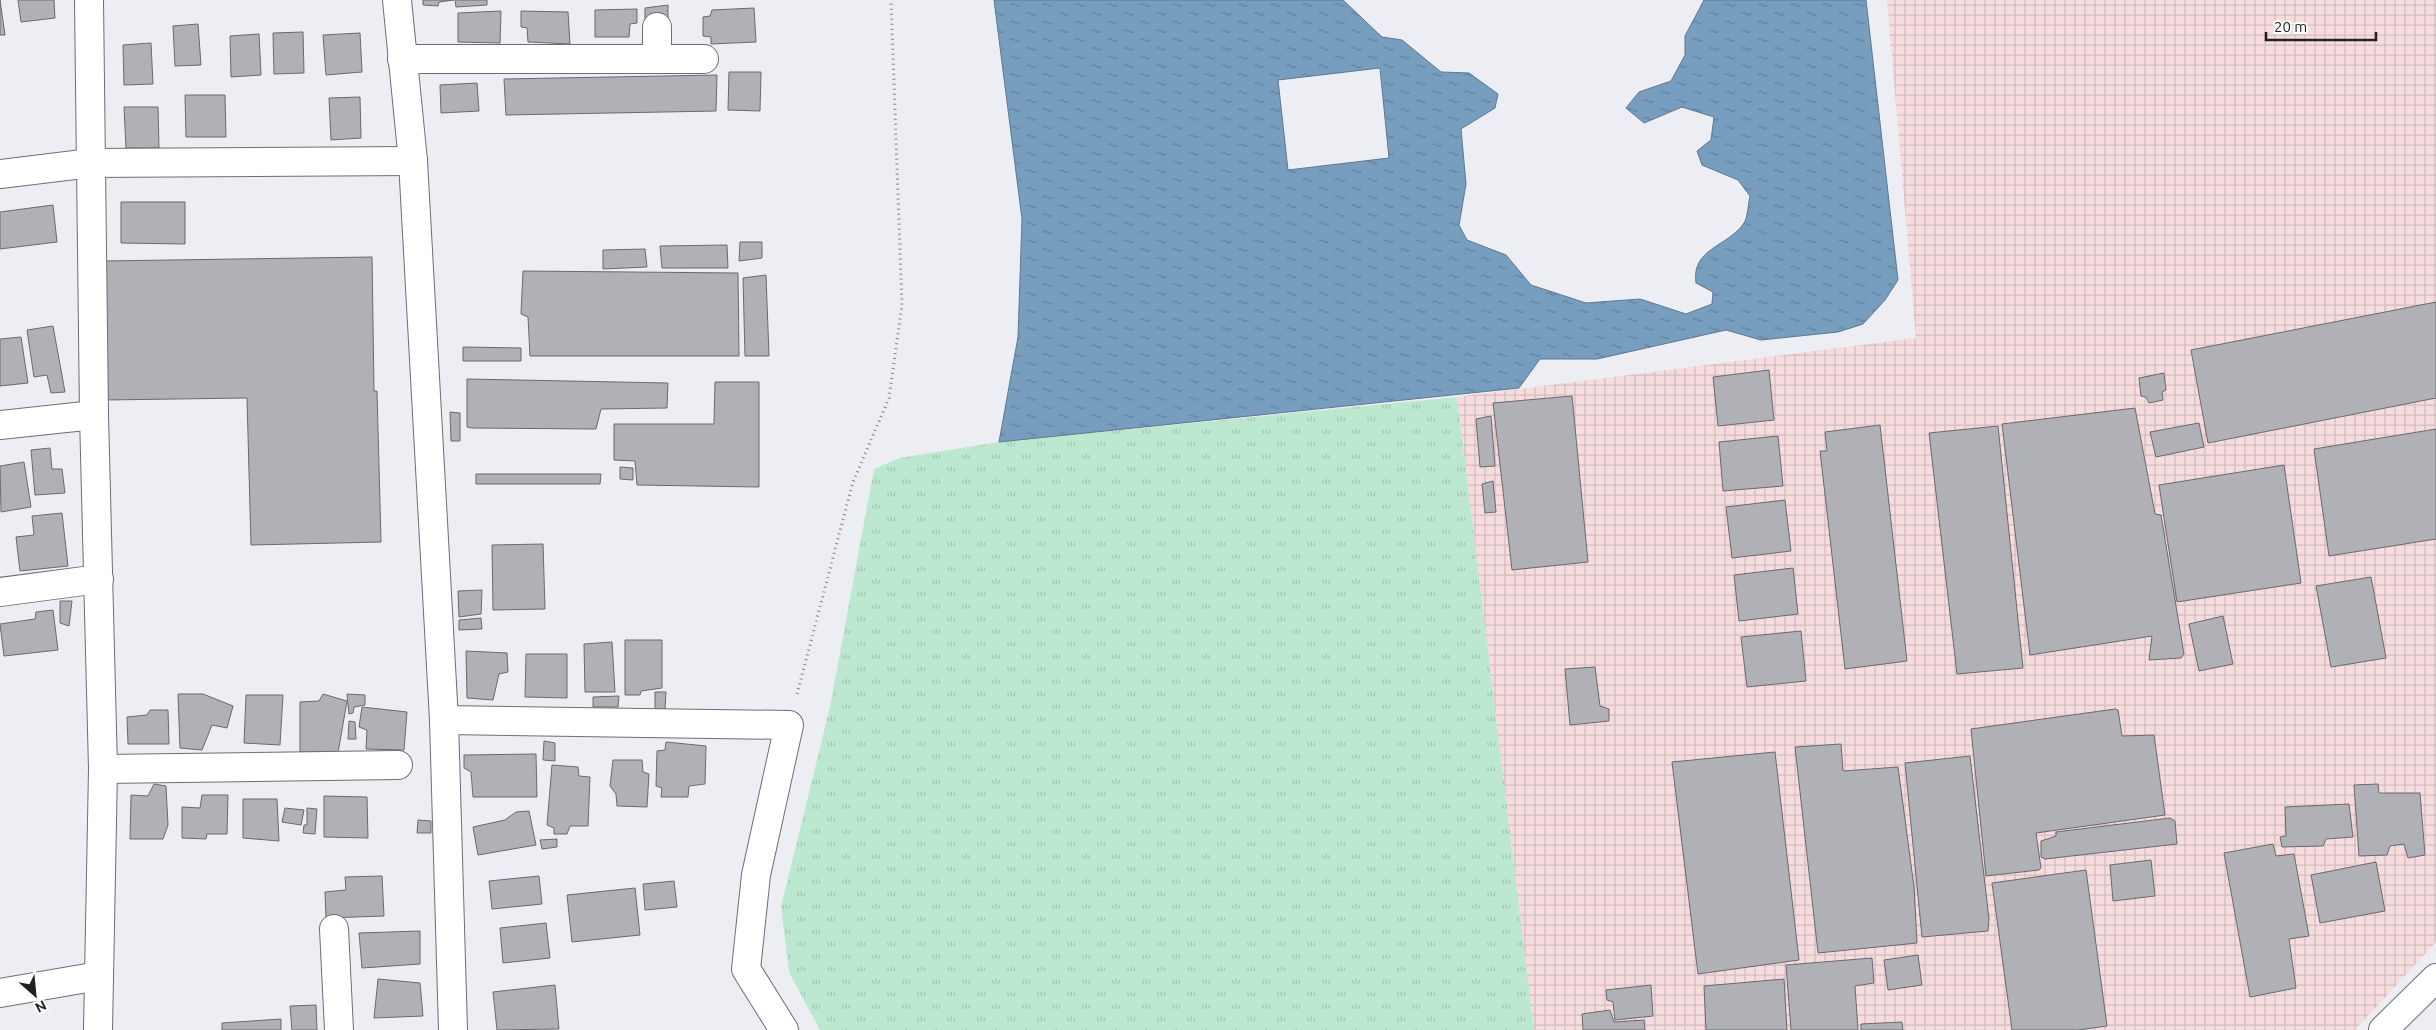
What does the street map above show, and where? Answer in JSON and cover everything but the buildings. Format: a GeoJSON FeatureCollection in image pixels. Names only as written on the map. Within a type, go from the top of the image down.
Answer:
{"type":"FeatureCollection","features":[{"type":"Feature","properties":{"kind":"street"},"geometry":{"type":"LineString","coordinates":[[89,0],[94,414],[103,769],[98,1030]]}},
{"type":"Feature","properties":{"kind":"street"},"geometry":{"type":"LineString","coordinates":[[397,0],[413,161],[444,720],[453,1030]]}},
{"type":"Feature","properties":{"kind":"street"},"geometry":{"type":"LineString","coordinates":[[657,28],[657,59]]}},
{"type":"Feature","properties":{"kind":"street"},"geometry":{"type":"LineString","coordinates":[[402,59],[704,59]]}},
{"type":"Feature","properties":{"kind":"street"},"geometry":{"type":"LineString","coordinates":[[0,174],[91,164],[413,161]]}},
{"type":"Feature","properties":{"kind":"street"},"geometry":{"type":"LineString","coordinates":[[0,425],[94,414]]}},
{"type":"Feature","properties":{"kind":"street"},"geometry":{"type":"LineString","coordinates":[[0,592],[99,579]]}},
{"type":"Feature","properties":{"kind":"street"},"geometry":{"type":"LineString","coordinates":[[444,720],[789,725],[756,876],[746,969],[784,1030]]}},
{"type":"Feature","properties":{"kind":"street"},"geometry":{"type":"LineString","coordinates":[[103,769],[398,764]]}},
{"type":"Feature","properties":{"kind":"street"},"geometry":{"type":"LineString","coordinates":[[334,929],[339,1030]]}},
{"type":"Feature","properties":{"kind":"street"},"geometry":{"type":"LineString","coordinates":[[0,994],[99,976]]}},
{"type":"Feature","properties":{"kind":"street"},"geometry":{"type":"LineString","coordinates":[[2383,1030],[2436,978]]}},
{"type":"Feature","properties":{"kind":"path"},"geometry":{"type":"LineString","coordinates":[[789,725],[853,482],[889,398],[902,305],[891,0]]}},
{"type":"Feature","properties":{"kind":"shaded area"},"geometry":{"type":"Polygon","coordinates":[[[1887,0],[2436,0],[2436,942],[2355,1030],[1534,1030],[1457,397],[1916,338],[1887,0]]]}},
{"type":"Feature","properties":{"kind":"green space"},"geometry":{"type":"Polygon","coordinates":[[[1457,397],[1534,1030],[820,1030],[789,972],[781,907],[830,707],[874,469],[900,458],[999,442],[1457,397]]]}},
{"type":"Feature","properties":{"kind":"water"},"geometry":{"type":"Polygon","coordinates":[[[994,0],[1343,0],[1382,37],[1402,40],[1441,72],[1469,73],[1498,94],[1495,108],[1461,129],[1466,184],[1459,225],[1467,240],[1506,255],[1531,285],[1586,303],[1640,299],[1686,314],[1712,304],[1713,292],[1696,283],[1696,271],[1699,262],[1712,249],[1729,238],[1744,223],[1750,196],[1738,180],[1702,165],[1697,151],[1711,140],[1714,117],[1682,107],[1644,123],[1626,108],[1639,92],[1671,81],[1685,55],[1685,36],[1704,0],[1866,0],[1898,280],[1885,300],[1863,324],[1838,332],[1761,340],[1726,330],[1597,359],[1540,359],[1519,388],[999,442],[1018,337],[1022,219],[994,0]],[[1380,68],[1278,80],[1288,170],[1389,158],[1380,68]]]}}]}
